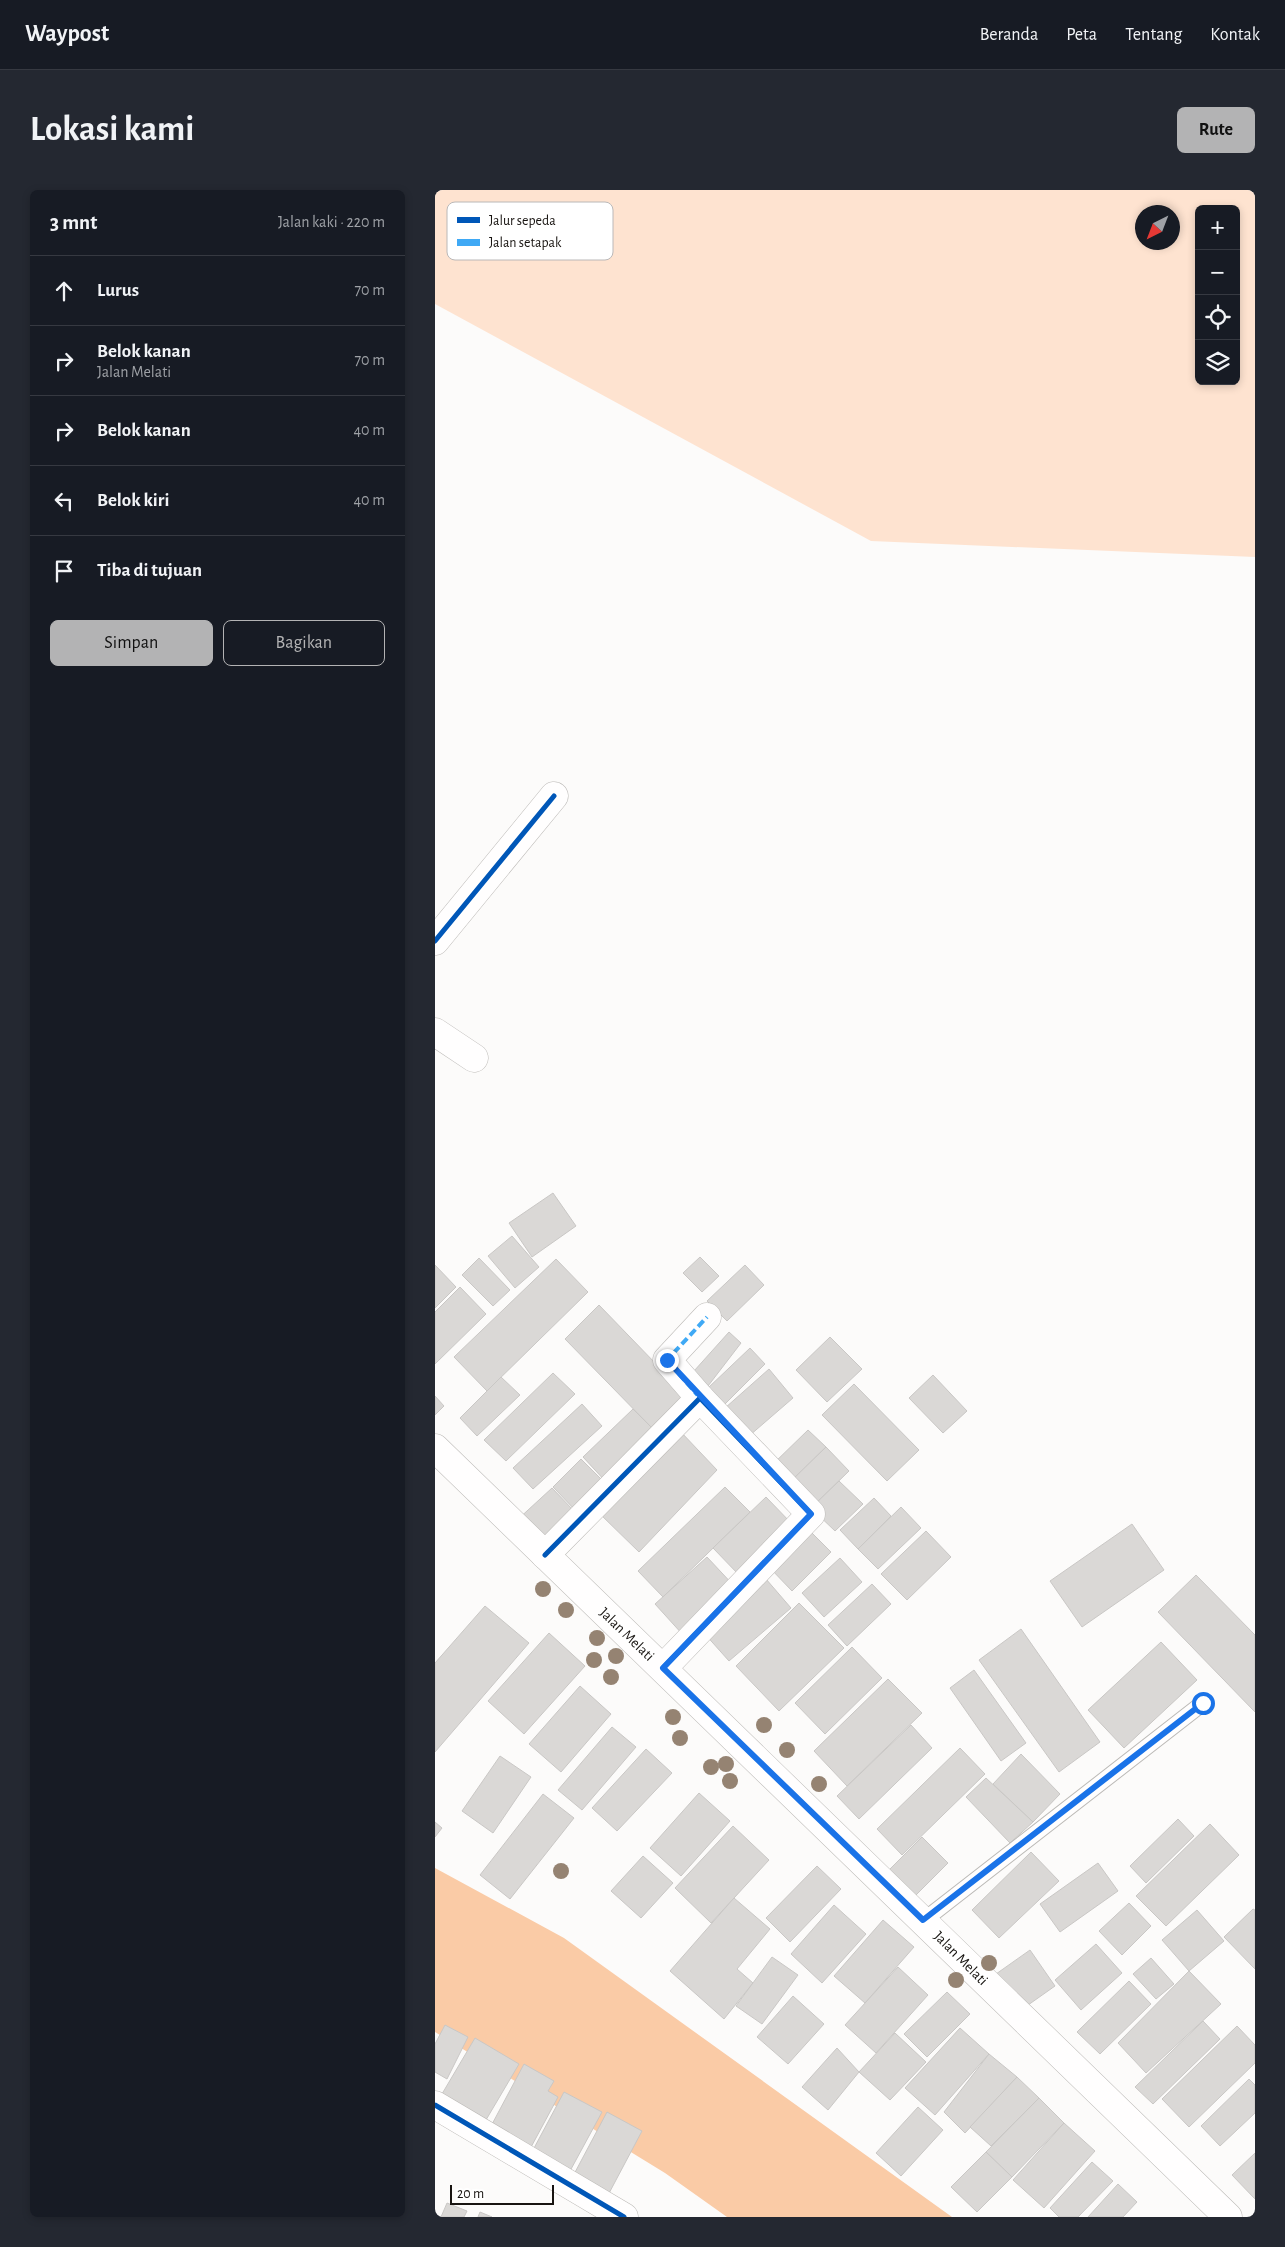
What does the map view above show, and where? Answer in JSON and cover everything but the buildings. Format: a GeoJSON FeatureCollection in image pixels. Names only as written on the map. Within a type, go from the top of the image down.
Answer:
{"type":"FeatureCollection","features":[{"type":"Feature","properties":{"kind":"street"},"geometry":{"type":"LineString","coordinates":[[435,941],[554,796]]}},
{"type":"Feature","properties":{"kind":"street"},"geometry":{"type":"LineString","coordinates":[[435,1032],[474,1058]]}},
{"type":"Feature","properties":{"kind":"street"},"geometry":{"type":"LineString","coordinates":[[663,1668],[811,1514],[700,1398],[667,1360],[707,1317]]}},
{"type":"Feature","properties":{"kind":"street"},"geometry":{"type":"LineString","coordinates":[[545,1555],[700,1398]]}},
{"type":"Feature","properties":{"kind":"street","name":"Jalan Melati"},"geometry":{"type":"LineString","coordinates":[[435,1448],[1228,2217]]}},
{"type":"Feature","properties":{"kind":"street"},"geometry":{"type":"LineString","coordinates":[[435,2105],[624,2217]]}},
{"type":"Feature","properties":{"kind":"lane"},"geometry":{"type":"LineString","coordinates":[[923,1920],[1203,1703]]}},
{"type":"Feature","properties":{"kind":"shaded area"},"geometry":{"type":"Polygon","coordinates":[[[435,190],[1255,190],[1255,557],[871,541],[435,304],[435,190]]]}},
{"type":"Feature","properties":{"kind":"shaded area"},"geometry":{"type":"Polygon","coordinates":[[[435,1868],[564,1938],[952,2217],[727,2217],[665,2173],[435,2032],[435,1868]]]}},
{"type":"Feature","properties":{"kind":"marked path"},"geometry":{"type":"LineString","coordinates":[[700,1398],[667,1360],[707,1317]]}},
{"type":"Feature","properties":{"kind":"cycle path"},"geometry":{"type":"LineString","coordinates":[[435,941],[554,796]]}},
{"type":"Feature","properties":{"kind":"cycle path"},"geometry":{"type":"LineString","coordinates":[[545,1555],[700,1398],[811,1514],[663,1668]]}},
{"type":"Feature","properties":{"kind":"cycle path"},"geometry":{"type":"LineString","coordinates":[[435,2105],[624,2217]]}},
{"type":"Feature","properties":{"kind":"route"},"geometry":{"type":"LineString","coordinates":[[667,1360],[700,1398],[811,1514],[663,1668],[923,1920],[1203,1703]]}}]}
